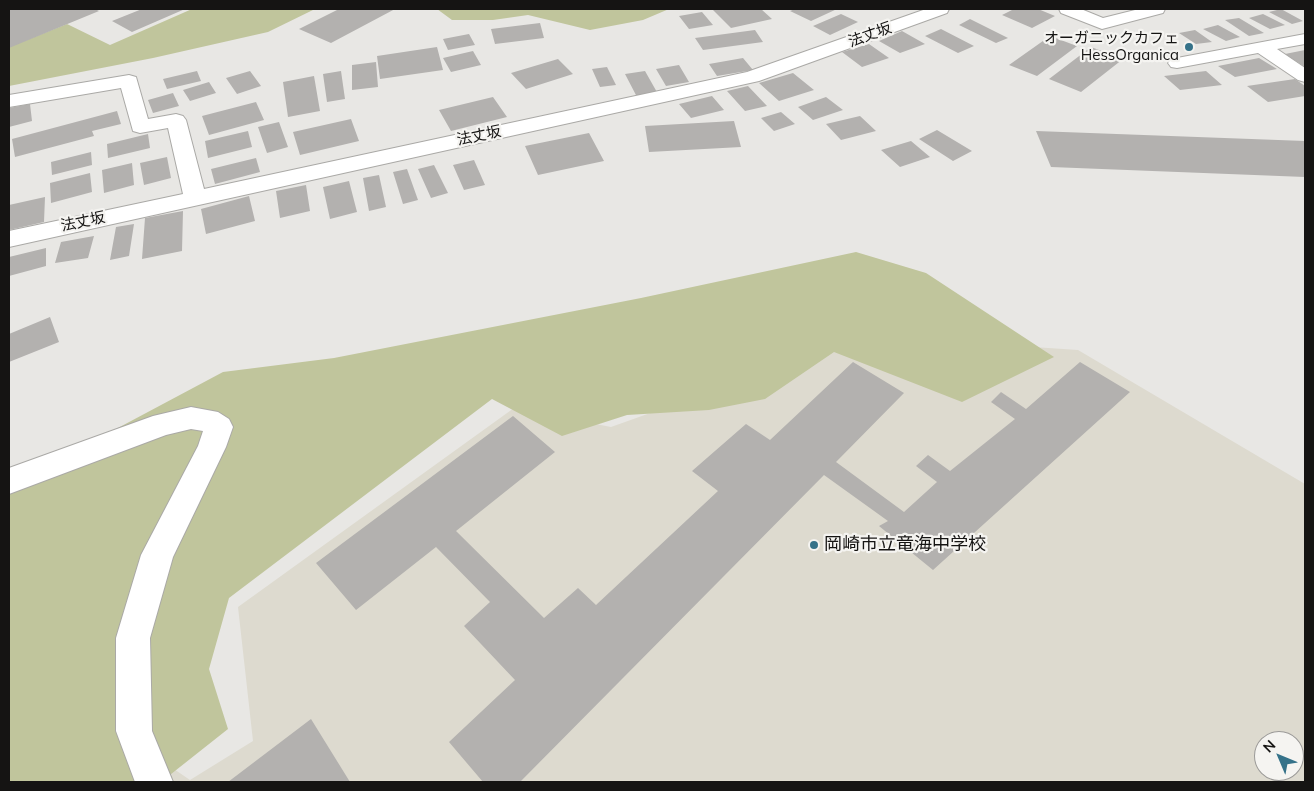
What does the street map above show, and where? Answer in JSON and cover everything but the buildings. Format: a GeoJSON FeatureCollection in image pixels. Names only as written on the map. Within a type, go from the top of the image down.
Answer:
{"type":"FeatureCollection","features":[{"type":"Feature","properties":{"kind":"street","name":"法丈坂"},"geometry":{"type":"LineString","coordinates":[[9,239],[752,77],[941,9]]}},
{"type":"Feature","properties":{"kind":"street"},"geometry":{"type":"LineString","coordinates":[[1067,9],[1102,24],[1157,9]]}},
{"type":"Feature","properties":{"kind":"street"},"geometry":{"type":"LineString","coordinates":[[1177,63],[1305,39]]}},
{"type":"Feature","properties":{"kind":"street"},"geometry":{"type":"LineString","coordinates":[[1261,47],[1305,76]]}},
{"type":"Feature","properties":{"kind":"street"},"geometry":{"type":"LineString","coordinates":[[9,101],[129,81],[140,127],[176,120],[195,198]]}},
{"type":"Feature","properties":{"kind":"street"},"geometry":{"type":"LineString","coordinates":[[9,481],[163,424],[191,418],[208,420],[220,427],[212,447],[157,555],[133,638],[134,731],[154,782]]}},
{"type":"Feature","properties":{"kind":"shaded area","name":"岡崎市立竜海中学校"},"geometry":{"type":"Polygon","coordinates":[[[929,340],[1078,350],[1305,484],[1305,782],[147,782],[168,765],[190,780],[253,741],[238,607],[514,408],[611,427],[827,350],[929,340]]]}},
{"type":"Feature","properties":{"kind":"green space"},"geometry":{"type":"Polygon","coordinates":[[[192,9],[315,9],[268,32],[153,58],[9,86],[9,47],[67,24],[110,45],[192,9]]]}},
{"type":"Feature","properties":{"kind":"green space"},"geometry":{"type":"Polygon","coordinates":[[[437,9],[669,9],[643,20],[590,30],[528,15],[493,20],[452,20],[437,9]]]}},
{"type":"Feature","properties":{"kind":"green space"},"geometry":{"type":"Polygon","coordinates":[[[856,252],[926,273],[1054,357],[962,402],[834,352],[765,399],[709,410],[627,415],[562,436],[492,399],[229,598],[209,669],[228,729],[161,782],[9,782],[9,486],[223,372],[334,358],[641,298],[856,252]]]}},
{"type":"Feature","properties":{"kind":"place","name":"オーガニックカフェ HessOrganica"},"geometry":{"type":"Point","coordinates":[1189,47]}},
{"type":"Feature","properties":{"kind":"place","name":"岡崎市立竜海中学校"},"geometry":{"type":"Point","coordinates":[814,545]}}]}
